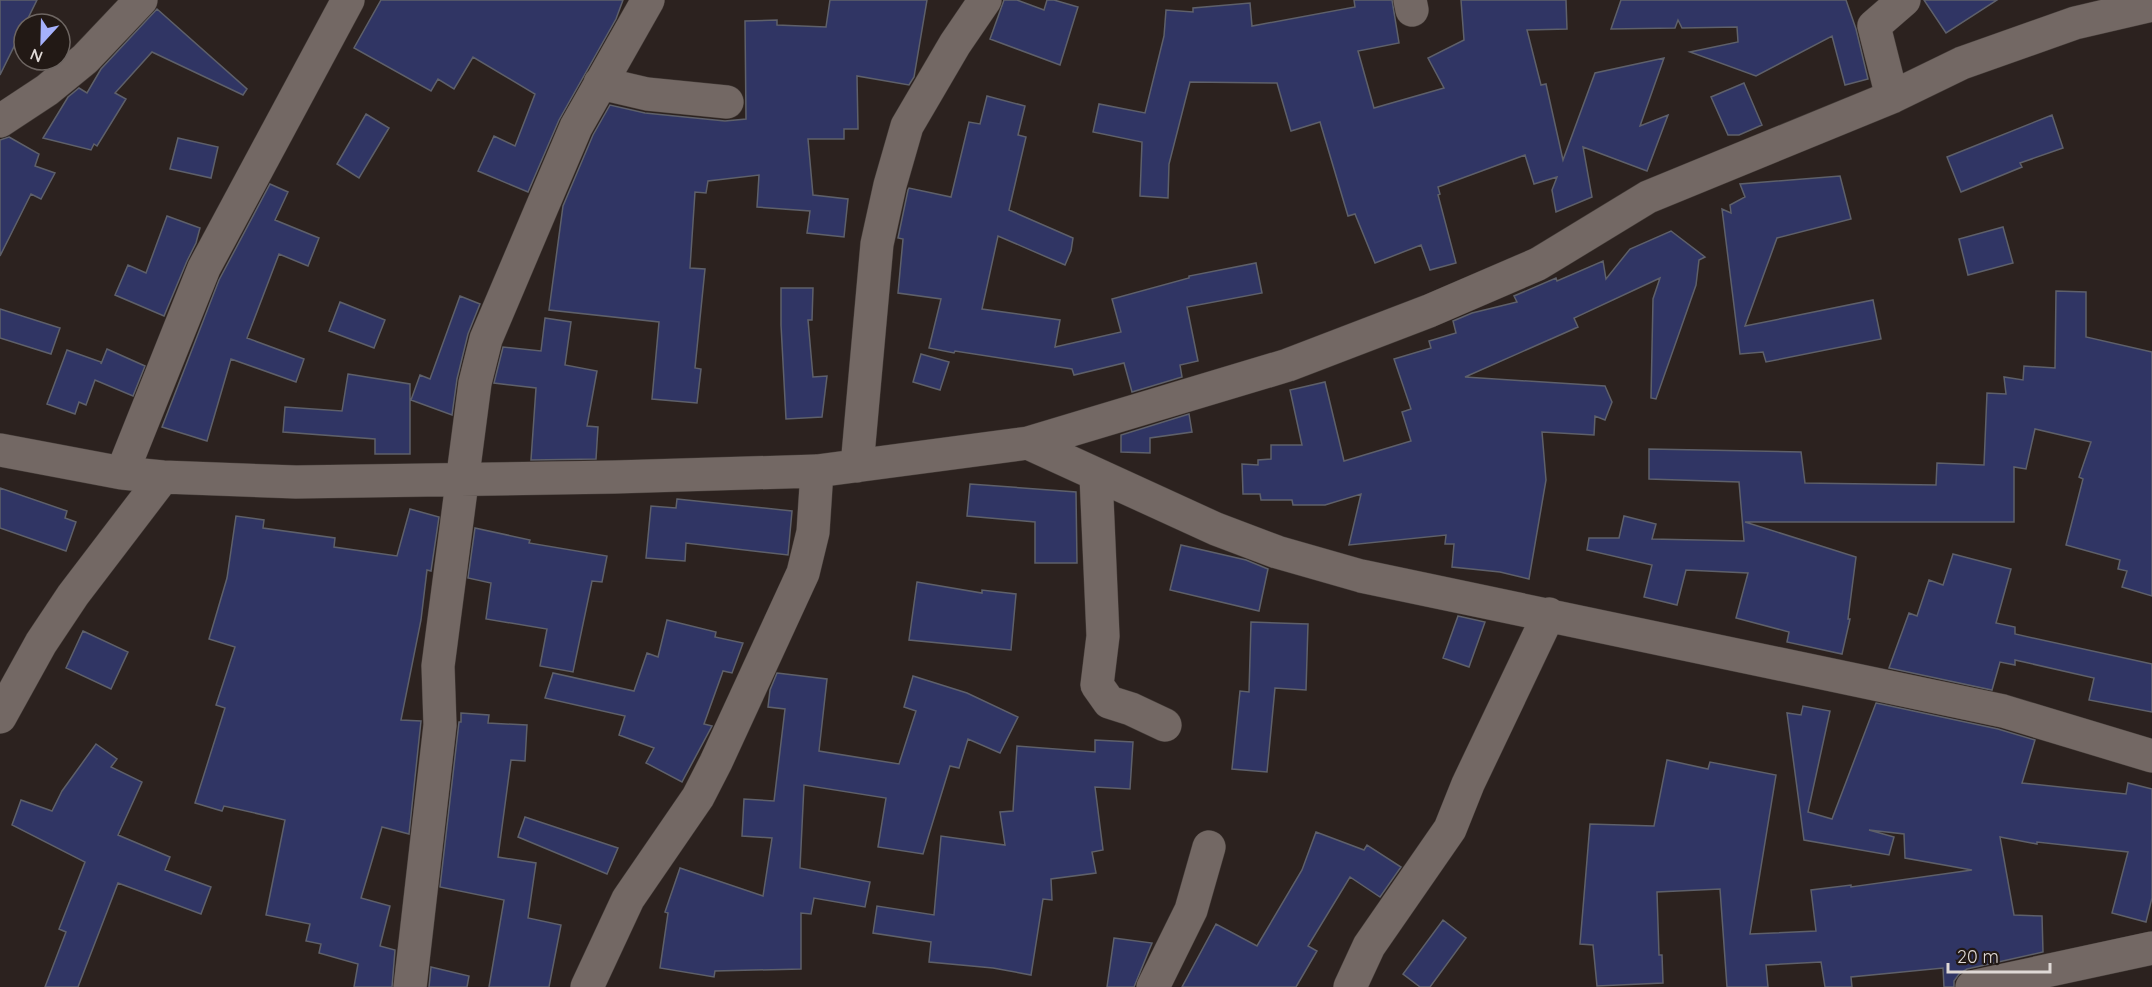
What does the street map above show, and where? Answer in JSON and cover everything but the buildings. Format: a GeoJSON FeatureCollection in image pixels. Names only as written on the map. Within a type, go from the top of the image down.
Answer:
{"type":"FeatureCollection","features":[{"type":"Feature","properties":{"kind":"street"},"geometry":{"type":"LineString","coordinates":[[0,121],[46,90],[85,59],[141,0]]}},
{"type":"Feature","properties":{"kind":"street"},"geometry":{"type":"LineString","coordinates":[[122,473],[204,268],[348,0]]}},
{"type":"Feature","properties":{"kind":"street"},"geometry":{"type":"LineString","coordinates":[[410,987],[440,726],[438,666],[475,383],[486,339],[576,128],[648,0]]}},
{"type":"Feature","properties":{"kind":"street"},"geometry":{"type":"LineString","coordinates":[[857,466],[877,244],[890,185],[907,126],[955,44],[985,0]]}},
{"type":"Feature","properties":{"kind":"street"},"geometry":{"type":"LineString","coordinates":[[1892,96],[1874,26],[1904,0]]}},
{"type":"Feature","properties":{"kind":"street"},"geometry":{"type":"LineString","coordinates":[[0,450],[122,473],[163,477],[296,482],[817,471],[1028,443],[1288,365],[1429,311],[1538,264],[1648,197],[1892,96],[1962,63],[2075,23],[2152,5]]}},
{"type":"Feature","properties":{"kind":"street"},"geometry":{"type":"LineString","coordinates":[[600,83],[647,94],[727,102]]}},
{"type":"Feature","properties":{"kind":"street"},"geometry":{"type":"LineString","coordinates":[[1028,443],[1096,476],[1216,528],[1277,552],[1361,576],[2003,711],[2152,756]]}},
{"type":"Feature","properties":{"kind":"street"},"geometry":{"type":"LineString","coordinates":[[587,987],[628,899],[698,797],[803,573],[813,532],[817,471]]}},
{"type":"Feature","properties":{"kind":"street"},"geometry":{"type":"LineString","coordinates":[[1096,476],[1103,636],[1097,685],[1109,702],[1131,709],[1164,725]]}},
{"type":"Feature","properties":{"kind":"street"},"geometry":{"type":"LineString","coordinates":[[0,717],[40,643],[73,595],[163,477]]}},
{"type":"Feature","properties":{"kind":"street"},"geometry":{"type":"LineString","coordinates":[[1350,987],[1369,946],[1450,829],[1468,784],[1549,614]]}},
{"type":"Feature","properties":{"kind":"street"},"geometry":{"type":"LineString","coordinates":[[1153,987],[1191,910],[1209,847]]}},
{"type":"Feature","properties":{"kind":"street"},"geometry":{"type":"LineString","coordinates":[[1972,987],[2152,948]]}}]}
